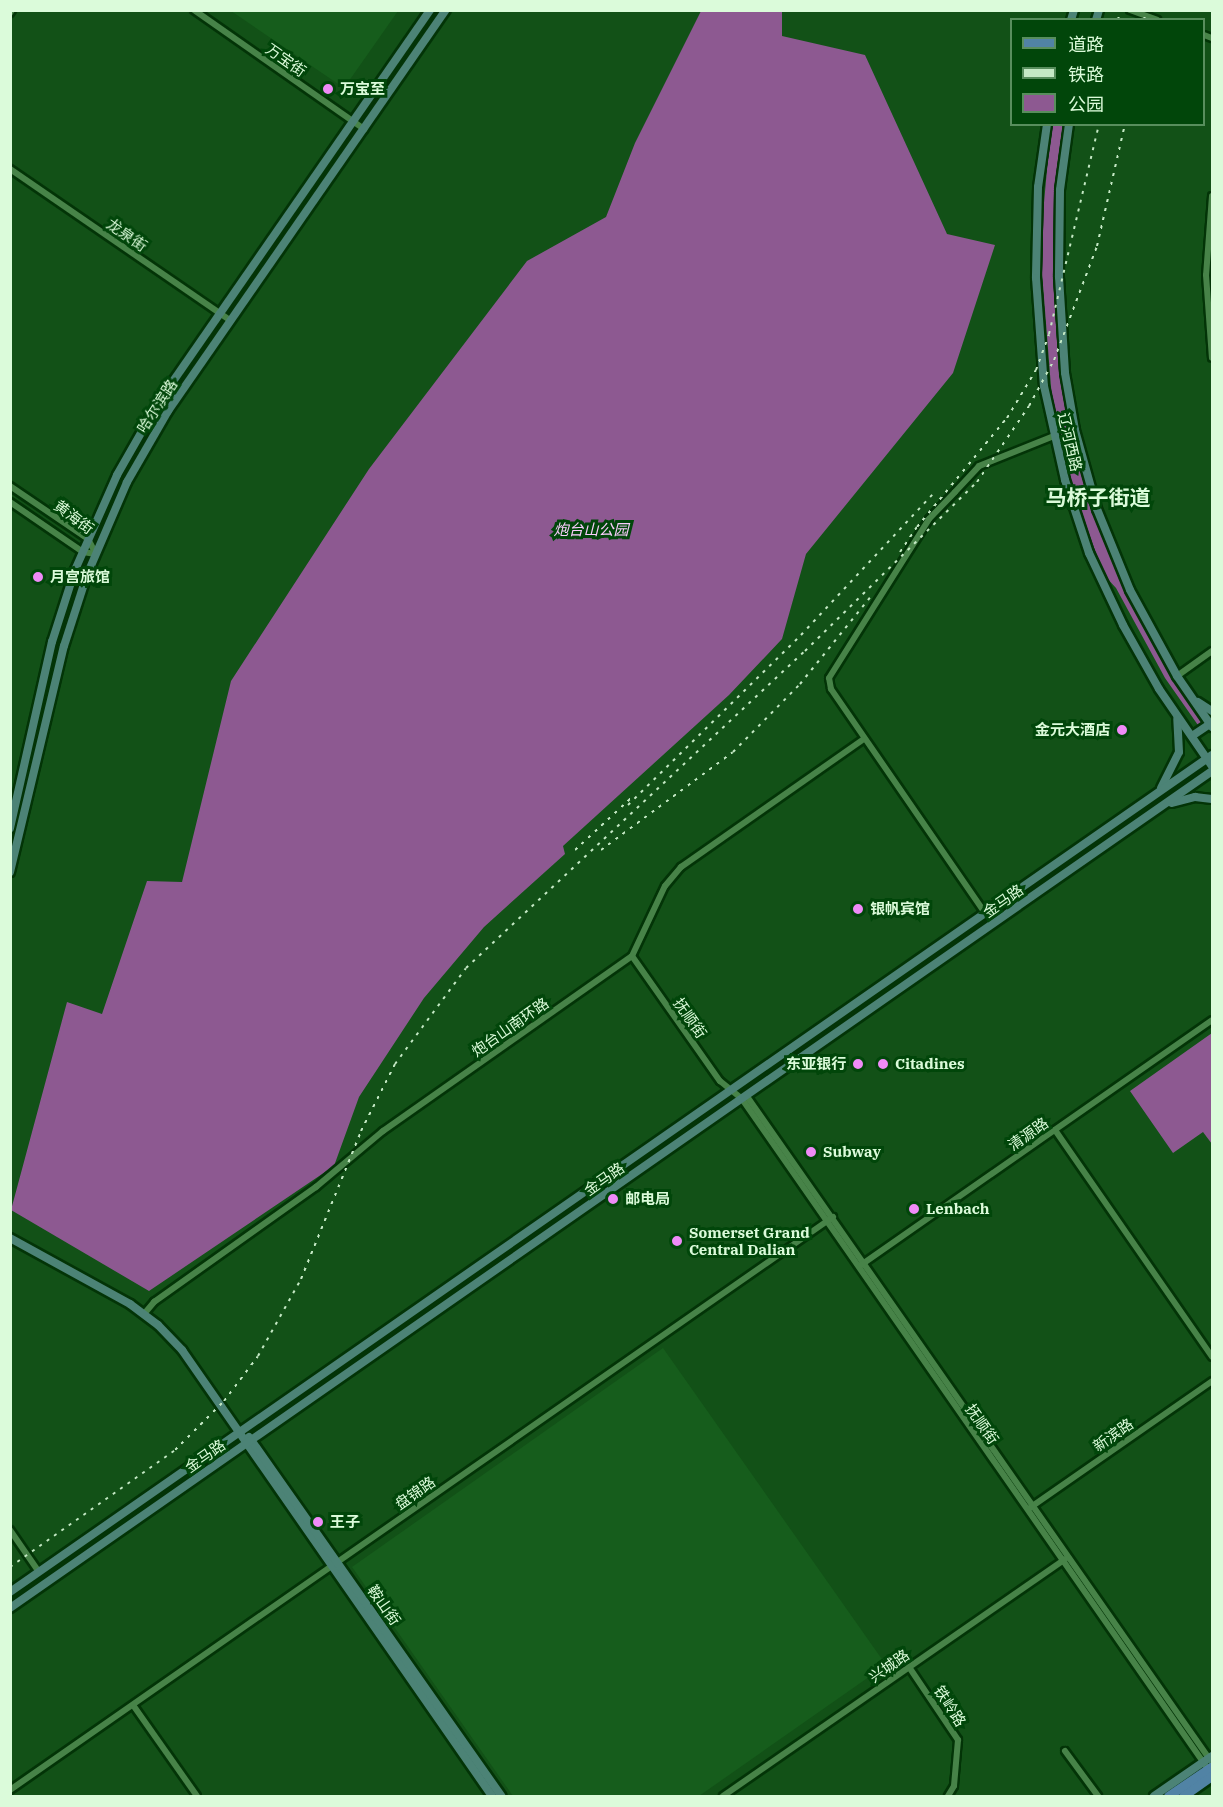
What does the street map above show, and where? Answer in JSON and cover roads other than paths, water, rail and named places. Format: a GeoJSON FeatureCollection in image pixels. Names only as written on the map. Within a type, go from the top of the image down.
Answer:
{"type":"FeatureCollection","features":[{"type":"Feature","properties":{"kind":"main road","name":"哈尔滨路"},"geometry":{"type":"LineString","coordinates":[[11,823],[51,642],[82,552],[134,443],[220,314],[430,10]]}},
{"type":"Feature","properties":{"kind":"main road","name":"哈尔滨路"},"geometry":{"type":"LineString","coordinates":[[10,872],[25,823],[64,646],[96,554],[145,450],[231,321],[446,10]]}},
{"type":"Feature","properties":{"kind":"main road","name":"辽河西路"},"geometry":{"type":"LineString","coordinates":[[1047,126],[1038,187],[1036,278],[1043,377],[1054,436],[1089,554],[1140,658],[1172,708],[1211,760]]}},
{"type":"Feature","properties":{"kind":"main road","name":"辽河西路"},"geometry":{"type":"LineString","coordinates":[[1069,126],[1059,233],[1060,313],[1067,392],[1086,473],[1110,545],[1130,590],[1177,676],[1211,726]]}},
{"type":"Feature","properties":{"kind":"main road"},"geometry":{"type":"LineString","coordinates":[[1190,694],[1212,711]]}},
{"type":"Feature","properties":{"kind":"main road"},"geometry":{"type":"LineString","coordinates":[[1153,797],[1166,782],[1179,752],[1178,723],[1172,708]]}},
{"type":"Feature","properties":{"kind":"main road"},"geometry":{"type":"LineString","coordinates":[[1192,736],[1211,726]]}},
{"type":"Feature","properties":{"kind":"main road","name":"金马路"},"geometry":{"type":"LineString","coordinates":[[10,1592],[1153,797],[1211,760]]}},
{"type":"Feature","properties":{"kind":"main road","name":"金马路"},"geometry":{"type":"LineString","coordinates":[[10,1608],[1212,771]]}},
{"type":"Feature","properties":{"kind":"main road"},"geometry":{"type":"LineString","coordinates":[[1160,808],[1196,797],[1212,799]]}},
{"type":"Feature","properties":{"kind":"main road","name":"鞍山街"},"geometry":{"type":"LineString","coordinates":[[10,1238],[144,1314],[182,1350],[334,1564],[492,1797]]}},
{"type":"Feature","properties":{"kind":"main road","name":"鞍山街"},"geometry":{"type":"LineString","coordinates":[[334,1564],[501,1797]]}},
{"type":"Feature","properties":{"kind":"main road"},"geometry":{"type":"LineString","coordinates":[[1154,1797],[1210,1765]]}},
{"type":"Feature","properties":{"kind":"main road"},"geometry":{"type":"LineString","coordinates":[[1168,1797],[1210,1765]]}},
{"type":"Feature","properties":{"kind":"main road"},"geometry":{"type":"LineString","coordinates":[[1183,1797],[1210,1765]]}},
{"type":"Feature","properties":{"kind":"street","name":"万宝街"},"geometry":{"type":"LineString","coordinates":[[194,10],[364,129]]}},
{"type":"Feature","properties":{"kind":"street"},"geometry":{"type":"LineString","coordinates":[[1130,10],[1152,18]]}},
{"type":"Feature","properties":{"kind":"street","name":"龙泉街"},"geometry":{"type":"LineString","coordinates":[[10,169],[231,321]]}},
{"type":"Feature","properties":{"kind":"street"},"geometry":{"type":"LineString","coordinates":[[1212,196],[1206,275],[1212,358]]}},
{"type":"Feature","properties":{"kind":"street"},"geometry":{"type":"LineString","coordinates":[[985,914],[831,689],[830,678],[929,519],[979,466],[1054,436]]}},
{"type":"Feature","properties":{"kind":"street","name":"黄海街"},"geometry":{"type":"LineString","coordinates":[[10,486],[88,539],[96,554]]}},
{"type":"Feature","properties":{"kind":"street","name":"黄海街"},"geometry":{"type":"LineString","coordinates":[[10,502],[82,552],[96,554]]}},
{"type":"Feature","properties":{"kind":"street"},"geometry":{"type":"LineString","coordinates":[[1177,676],[1212,651]]}},
{"type":"Feature","properties":{"kind":"street","name":"炮台山南环路"},"geometry":{"type":"LineString","coordinates":[[144,1314],[154,1302],[309,1193],[383,1131],[632,956],[665,886],[681,867],[864,739]]}},
{"type":"Feature","properties":{"kind":"street"},"geometry":{"type":"LineString","coordinates":[[11,823],[25,823]]}},
{"type":"Feature","properties":{"kind":"street","name":"抚顺街"},"geometry":{"type":"LineString","coordinates":[[632,956],[720,1081],[745,1097],[1210,1765]]}},
{"type":"Feature","properties":{"kind":"street","name":"清源路"},"geometry":{"type":"LineString","coordinates":[[861,1265],[1212,1020]]}},
{"type":"Feature","properties":{"kind":"street"},"geometry":{"type":"LineString","coordinates":[[1055,1130],[1212,1357]]}},
{"type":"Feature","properties":{"kind":"street","name":"盘锦路"},"geometry":{"type":"LineString","coordinates":[[10,1790],[829,1219]]}},
{"type":"Feature","properties":{"kind":"street","name":"新滨路"},"geometry":{"type":"LineString","coordinates":[[1030,1508],[1212,1381]]}},
{"type":"Feature","properties":{"kind":"street"},"geometry":{"type":"LineString","coordinates":[[10,1530],[39,1572]]}},
{"type":"Feature","properties":{"kind":"street","name":"兴城路"},"geometry":{"type":"LineString","coordinates":[[723,1797],[1066,1558]]}},
{"type":"Feature","properties":{"kind":"street","name":"铁岭路"},"geometry":{"type":"LineString","coordinates":[[909,1667],[958,1740],[954,1786],[948,1797]]}},
{"type":"Feature","properties":{"kind":"street"},"geometry":{"type":"LineString","coordinates":[[133,1705],[197,1797]]}},
{"type":"Feature","properties":{"kind":"street"},"geometry":{"type":"LineString","coordinates":[[1065,1751],[1098,1797]]}},
{"type":"Feature","properties":{"kind":"railway"},"geometry":{"type":"LineString","coordinates":[[1118,18],[1120,10]]}},
{"type":"Feature","properties":{"kind":"railway"},"geometry":{"type":"LineString","coordinates":[[1144,18],[1146,10]]}},
{"type":"Feature","properties":{"kind":"railway"},"geometry":{"type":"LineString","coordinates":[[900,552],[917,527],[1007,418],[1036,370],[1049,334],[1099,126]]}},
{"type":"Feature","properties":{"kind":"railway"},"geometry":{"type":"LineString","coordinates":[[10,1567],[175,1450],[224,1401],[258,1356],[301,1279],[361,1131],[395,1064],[466,968],[805,651],[977,482],[1029,406],[1054,360],[1097,246],[1125,126]]}},
{"type":"Feature","properties":{"kind":"railway"},"geometry":{"type":"LineString","coordinates":[[628,805],[801,635],[935,492]]}},
{"type":"Feature","properties":{"kind":"railway"},"geometry":{"type":"LineString","coordinates":[[601,850],[733,752],[800,684],[872,595]]}},
{"type":"Feature","properties":{"kind":"railway"},"geometry":{"type":"LineString","coordinates":[[575,850],[632,797]]}},
{"type":"Feature","properties":{"kind":"place","name":"万宝至"},"geometry":{"type":"Point","coordinates":[328,89]}},
{"type":"Feature","properties":{"kind":"place","name":"月宫旅馆"},"geometry":{"type":"Point","coordinates":[38,577]}},
{"type":"Feature","properties":{"kind":"place","name":"金元大酒店"},"geometry":{"type":"Point","coordinates":[1122,730]}},
{"type":"Feature","properties":{"kind":"place","name":"银帆宾馆"},"geometry":{"type":"Point","coordinates":[858,909]}},
{"type":"Feature","properties":{"kind":"place","name":"东亚银行"},"geometry":{"type":"Point","coordinates":[858,1064]}},
{"type":"Feature","properties":{"kind":"place","name":"Citadines"},"geometry":{"type":"Point","coordinates":[883,1064]}},
{"type":"Feature","properties":{"kind":"place","name":"Subway"},"geometry":{"type":"Point","coordinates":[811,1152]}},
{"type":"Feature","properties":{"kind":"place","name":"邮电局"},"geometry":{"type":"Point","coordinates":[613,1199]}},
{"type":"Feature","properties":{"kind":"place","name":"Lenbach"},"geometry":{"type":"Point","coordinates":[914,1209]}},
{"type":"Feature","properties":{"kind":"place","name":"Somerset Grand Central Dalian"},"geometry":{"type":"Point","coordinates":[677,1241]}},
{"type":"Feature","properties":{"kind":"place","name":"王子"},"geometry":{"type":"Point","coordinates":[318,1522]}},
{"type":"Feature","properties":{"kind":"district","name":"马桥子街道"},"geometry":{"type":"Point","coordinates":[1098,497]}},
{"type":"Feature","properties":{"kind":"park label","name":"炮台山公园"},"geometry":{"type":"Point","coordinates":[591,530]}}]}
